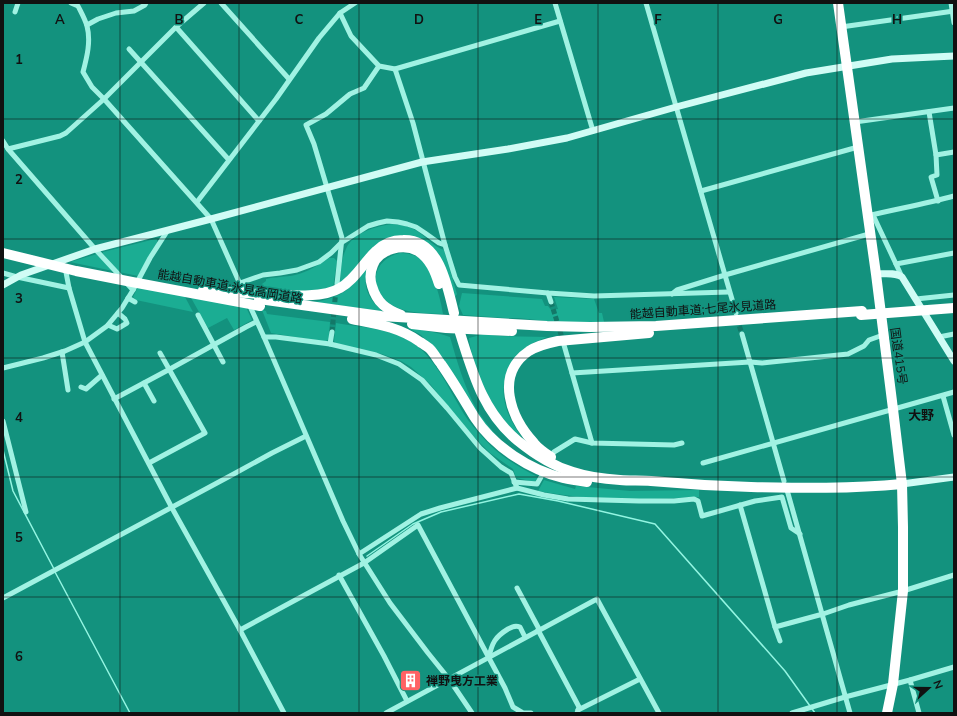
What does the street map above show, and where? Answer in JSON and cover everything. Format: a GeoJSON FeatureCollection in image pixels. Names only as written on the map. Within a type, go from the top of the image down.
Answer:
{"type":"FeatureCollection","features":[{"type":"Feature","properties":{"kind":"highway","name":"国道415号"},"geometry":{"type":"LineString","coordinates":[[838,3],[858,148],[870,216],[870,234],[902,484],[902,591],[893,684],[886,713]]}},
{"type":"Feature","properties":{"kind":"highway"},"geometry":{"type":"LineString","coordinates":[[259,300],[327,294],[340,288],[352,279],[376,250],[383,245],[397,240],[409,240],[428,250],[441,268],[445,279],[454,323]]}},
{"type":"Feature","properties":{"kind":"highway"},"geometry":{"type":"LineString","coordinates":[[414,318],[402,315],[383,306],[374,295],[370,280],[373,265],[379,256],[400,247],[418,251],[432,266],[484,400],[496,418],[517,440],[535,454],[591,480]]}},
{"type":"Feature","properties":{"kind":"highway","name":"能越自動車道;氷見高岡道路"},"geometry":{"type":"LineString","coordinates":[[3,249],[171,285],[259,300],[352,319],[454,323]]}},
{"type":"Feature","properties":{"kind":"highway","name":"能越自動車道;氷見高岡道路"},"geometry":{"type":"LineString","coordinates":[[3,253],[76,271],[132,282],[381,316],[454,323]]}},
{"type":"Feature","properties":{"kind":"highway","name":"能越自動車道;七尾氷見道路"},"geometry":{"type":"LineString","coordinates":[[454,323],[558,333],[657,332],[954,304]]}},
{"type":"Feature","properties":{"kind":"highway","name":"能越自動車道;七尾氷見道路"},"geometry":{"type":"LineString","coordinates":[[454,323],[631,327],[954,308]]}},
{"type":"Feature","properties":{"kind":"highway"},"geometry":{"type":"LineString","coordinates":[[352,319],[402,331],[430,349],[476,420],[489,435],[503,448],[515,456],[542,471],[564,478],[648,481],[687,485],[803,488],[860,488],[902,484]]}},
{"type":"Feature","properties":{"kind":"highway"},"geometry":{"type":"LineString","coordinates":[[591,480],[550,456],[534,444],[520,424],[512,408],[509,395],[510,374],[526,354],[539,346],[549,343],[657,332]]}},
{"type":"Feature","properties":{"kind":"street"},"geometry":{"type":"LineString","coordinates":[[15,12],[18,3]]}},
{"type":"Feature","properties":{"kind":"street"},"geometry":{"type":"LineString","coordinates":[[71,3],[78,6],[87,24],[89,41],[83,72],[92,87],[211,219],[264,337],[343,521],[359,554],[390,603],[450,679],[472,713]]}},
{"type":"Feature","properties":{"kind":"street"},"geometry":{"type":"LineString","coordinates":[[87,24],[116,13],[134,10],[145,5],[146,3]]}},
{"type":"Feature","properties":{"kind":"street"},"geometry":{"type":"LineString","coordinates":[[8,149],[60,136],[66,133],[104,99],[176,27],[204,3]]}},
{"type":"Feature","properties":{"kind":"street"},"geometry":{"type":"LineString","coordinates":[[221,3],[289,79]]}},
{"type":"Feature","properties":{"kind":"street"},"geometry":{"type":"LineString","coordinates":[[197,202],[259,121],[319,38],[340,13],[355,3]]}},
{"type":"Feature","properties":{"kind":"street"},"geometry":{"type":"LineString","coordinates":[[555,3],[593,131]]}},
{"type":"Feature","properties":{"kind":"street"},"geometry":{"type":"LineString","coordinates":[[646,3],[736,313]]}},
{"type":"Feature","properties":{"kind":"street"},"geometry":{"type":"LineString","coordinates":[[951,3],[954,23]]}},
{"type":"Feature","properties":{"kind":"street"},"geometry":{"type":"LineString","coordinates":[[841,27],[953,11]]}},
{"type":"Feature","properties":{"kind":"street"},"geometry":{"type":"LineString","coordinates":[[340,13],[351,36],[379,66],[395,69],[560,21]]}},
{"type":"Feature","properties":{"kind":"street"},"geometry":{"type":"LineString","coordinates":[[176,27],[259,121]]}},
{"type":"Feature","properties":{"kind":"street"},"geometry":{"type":"LineString","coordinates":[[129,49],[229,160]]}},
{"type":"Feature","properties":{"kind":"street"},"geometry":{"type":"LineString","coordinates":[[3,285],[17,277],[95,249],[422,162],[508,149],[567,138],[676,107],[806,73],[892,59],[954,56]]}},
{"type":"Feature","properties":{"kind":"street"},"geometry":{"type":"LineString","coordinates":[[337,284],[342,238],[328,187],[306,125],[326,114],[350,94],[364,88],[379,66]]}},
{"type":"Feature","properties":{"kind":"street"},"geometry":{"type":"LineString","coordinates":[[395,69],[413,123],[422,162],[455,277],[459,285],[594,296],[729,292]]}},
{"type":"Feature","properties":{"kind":"street"},"geometry":{"type":"LineString","coordinates":[[855,122],[954,108]]}},
{"type":"Feature","properties":{"kind":"street"},"geometry":{"type":"LineString","coordinates":[[929,112],[936,155],[937,175],[931,177],[938,201]]}},
{"type":"Feature","properties":{"kind":"street"},"geometry":{"type":"LineString","coordinates":[[3,141],[8,149],[95,249],[133,290]]}},
{"type":"Feature","properties":{"kind":"street"},"geometry":{"type":"LineString","coordinates":[[701,191],[858,148]]}},
{"type":"Feature","properties":{"kind":"street"},"geometry":{"type":"LineString","coordinates":[[936,155],[954,152]]}},
{"type":"Feature","properties":{"kind":"street"},"geometry":{"type":"LineString","coordinates":[[954,196],[870,216],[902,277],[954,361]]}},
{"type":"Feature","properties":{"kind":"street"},"geometry":{"type":"LineString","coordinates":[[240,283],[263,275],[307,267],[318,262],[331,253],[341,243],[368,226],[388,221],[416,227],[439,243],[446,245]]}},
{"type":"Feature","properties":{"kind":"street"},"geometry":{"type":"LineString","coordinates":[[3,368],[62,352],[85,342],[108,325],[128,298],[150,258],[168,230]]}},
{"type":"Feature","properties":{"kind":"street"},"geometry":{"type":"LineString","coordinates":[[672,294],[677,290],[724,275],[870,234]]}},
{"type":"Feature","properties":{"kind":"street"},"geometry":{"type":"LineString","coordinates":[[896,264],[954,253]]}},
{"type":"Feature","properties":{"kind":"street"},"geometry":{"type":"LineString","coordinates":[[64,260],[69,288],[85,342],[172,508],[284,713]]}},
{"type":"Feature","properties":{"kind":"street"},"geometry":{"type":"LineString","coordinates":[[3,273],[69,288]]}},
{"type":"Feature","properties":{"kind":"street"},"geometry":{"type":"LineString","coordinates":[[876,274],[892,274],[902,277]]}},
{"type":"Feature","properties":{"kind":"street"},"geometry":{"type":"LineString","coordinates":[[548,293],[551,302]]}},
{"type":"Feature","properties":{"kind":"street"},"geometry":{"type":"LineString","coordinates":[[916,298],[954,295]]}},
{"type":"Feature","properties":{"kind":"street"},"geometry":{"type":"LineString","coordinates":[[128,298],[135,302]]}},
{"type":"Feature","properties":{"kind":"street"},"geometry":{"type":"LineString","coordinates":[[108,325],[117,329],[127,323],[126,318],[118,313]]}},
{"type":"Feature","properties":{"kind":"street"},"geometry":{"type":"LineString","coordinates":[[198,315],[223,362]]}},
{"type":"Feature","properties":{"kind":"street"},"geometry":{"type":"LineString","coordinates":[[114,399],[256,322]]}},
{"type":"Feature","properties":{"kind":"street"},"geometry":{"type":"LineString","coordinates":[[330,344],[332,332]]}},
{"type":"Feature","properties":{"kind":"street"},"geometry":{"type":"LineString","coordinates":[[742,334],[784,482]]}},
{"type":"Feature","properties":{"kind":"street"},"geometry":{"type":"LineString","coordinates":[[939,337],[954,334]]}},
{"type":"Feature","properties":{"kind":"street"},"geometry":{"type":"LineString","coordinates":[[572,373],[762,362],[848,354],[864,346],[869,340],[883,335]]}},
{"type":"Feature","properties":{"kind":"street"},"geometry":{"type":"LineString","coordinates":[[264,337],[276,337],[330,344],[376,355],[399,364],[422,380],[480,448],[501,467],[511,473],[517,488]]}},
{"type":"Feature","properties":{"kind":"street"},"geometry":{"type":"LineString","coordinates":[[564,345],[592,443]]}},
{"type":"Feature","properties":{"kind":"street"},"geometry":{"type":"LineString","coordinates":[[62,352],[68,390]]}},
{"type":"Feature","properties":{"kind":"street"},"geometry":{"type":"LineString","coordinates":[[149,464],[206,433],[160,353]]}},
{"type":"Feature","properties":{"kind":"street"},"geometry":{"type":"LineString","coordinates":[[81,387],[86,389],[102,376]]}},
{"type":"Feature","properties":{"kind":"street"},"geometry":{"type":"LineString","coordinates":[[144,383],[154,401]]}},
{"type":"Feature","properties":{"kind":"street"},"geometry":{"type":"LineString","coordinates":[[703,463],[954,392]]}},
{"type":"Feature","properties":{"kind":"street"},"geometry":{"type":"LineString","coordinates":[[943,396],[954,435]]}},
{"type":"Feature","properties":{"kind":"street"},"geometry":{"type":"LineString","coordinates":[[3,421],[26,512]]}},
{"type":"Feature","properties":{"kind":"street"},"geometry":{"type":"LineString","coordinates":[[3,598],[172,508],[272,452],[306,436]]}},
{"type":"Feature","properties":{"kind":"street"},"geometry":{"type":"LineString","coordinates":[[554,452],[575,439],[592,443],[674,445],[682,443]]}},
{"type":"Feature","properties":{"kind":"street"},"geometry":{"type":"LineString","coordinates":[[514,482],[537,484],[541,477]]}},
{"type":"Feature","properties":{"kind":"street"},"geometry":{"type":"LineString","coordinates":[[902,484],[954,477]]}},
{"type":"Feature","properties":{"kind":"street"},"geometry":{"type":"LineString","coordinates":[[359,554],[421,514],[517,488],[544,495],[568,498],[640,501],[674,501],[694,499],[698,501],[702,516],[755,501],[782,497],[791,528],[800,534]]}},
{"type":"Feature","properties":{"kind":"street"},"geometry":{"type":"LineString","coordinates":[[787,490],[850,713]]}},
{"type":"Feature","properties":{"kind":"street"},"geometry":{"type":"LineString","coordinates":[[740,505],[780,641]]}},
{"type":"Feature","properties":{"kind":"street"},"geometry":{"type":"LineString","coordinates":[[240,630],[339,575],[364,563],[418,525],[489,657],[513,707],[523,713],[531,713]]}},
{"type":"Feature","properties":{"kind":"street"},"geometry":{"type":"LineString","coordinates":[[339,575],[384,656],[407,702]]}},
{"type":"Feature","properties":{"kind":"street"},"geometry":{"type":"LineString","coordinates":[[775,627],[954,575]]}},
{"type":"Feature","properties":{"kind":"street"},"geometry":{"type":"LineString","coordinates":[[517,588],[580,707],[578,712]]}},
{"type":"Feature","properties":{"kind":"street"},"geometry":{"type":"LineString","coordinates":[[386,713],[597,599],[659,713]]}},
{"type":"Feature","properties":{"kind":"street"},"geometry":{"type":"LineString","coordinates":[[489,657],[495,639],[501,633],[512,627],[520,627],[526,637]]}},
{"type":"Feature","properties":{"kind":"street"},"geometry":{"type":"LineString","coordinates":[[792,713],[954,667]]}},
{"type":"Feature","properties":{"kind":"street"},"geometry":{"type":"LineString","coordinates":[[578,712],[640,679]]}},
{"type":"Feature","properties":{"kind":"street"},"geometry":{"type":"LineString","coordinates":[[910,680],[919,713]]}},
{"type":"Feature","properties":{"kind":"green space"},"geometry":{"type":"Polygon","coordinates":[[[392,224],[414,229],[437,247],[444,250],[457,294],[455,297],[415,238],[354,271],[340,283],[343,257],[349,243],[366,231],[379,226],[392,224]]]}},
{"type":"Feature","properties":{"kind":"green space"},"geometry":{"type":"Polygon","coordinates":[[[157,239],[157,245],[138,276],[119,272],[103,254],[103,252],[157,239]]]}},
{"type":"Feature","properties":{"kind":"green space"},"geometry":{"type":"Polygon","coordinates":[[[400,253],[416,256],[425,264],[436,285],[443,314],[417,312],[398,308],[384,299],[378,292],[376,276],[378,268],[391,256],[400,253]]]}},
{"type":"Feature","properties":{"kind":"green space"},"geometry":{"type":"Polygon","coordinates":[[[97,254],[113,271],[70,262],[97,254]]]}},
{"type":"Feature","properties":{"kind":"green space"},"geometry":{"type":"Polygon","coordinates":[[[329,258],[334,258],[337,261],[333,288],[324,292],[254,290],[266,281],[266,279],[300,274],[329,258]]]}},
{"type":"Feature","properties":{"kind":"green space"},"geometry":{"type":"Polygon","coordinates":[[[369,264],[366,278],[367,290],[372,300],[382,311],[314,302],[333,297],[346,290],[369,264]]]}},
{"type":"Feature","properties":{"kind":"green space"},"geometry":{"type":"Polygon","coordinates":[[[138,287],[184,295],[193,312],[136,300],[133,297],[138,287]]]}},
{"type":"Feature","properties":{"kind":"green space"},"geometry":{"type":"Polygon","coordinates":[[[462,293],[542,299],[545,306],[548,306],[551,310],[558,309],[554,297],[594,299],[599,313],[602,313],[604,322],[555,322],[463,315],[459,306],[462,293]]]}},
{"type":"Feature","properties":{"kind":"green space"},"geometry":{"type":"Polygon","coordinates":[[[190,296],[246,307],[252,320],[234,330],[227,318],[208,328],[190,296]]]}},
{"type":"Feature","properties":{"kind":"green space"},"geometry":{"type":"Polygon","coordinates":[[[262,310],[266,311],[267,314],[330,322],[329,339],[325,342],[271,333],[262,310]]]}},
{"type":"Feature","properties":{"kind":"green space"},"geometry":{"type":"Polygon","coordinates":[[[336,323],[373,328],[391,333],[408,340],[418,347],[435,365],[461,410],[477,431],[501,455],[538,477],[535,482],[516,478],[513,469],[490,453],[470,433],[430,384],[411,367],[401,361],[382,354],[337,345],[334,341],[336,323]]]}},
{"type":"Feature","properties":{"kind":"green space"},"geometry":{"type":"Polygon","coordinates":[[[408,328],[429,331],[450,337],[461,373],[476,408],[482,418],[504,445],[479,416],[434,348],[421,335],[408,328]]]}},
{"type":"Feature","properties":{"kind":"green space"},"geometry":{"type":"Polygon","coordinates":[[[484,334],[499,336],[547,337],[526,347],[513,361],[505,378],[504,397],[507,411],[522,438],[508,425],[498,412],[481,381],[473,359],[469,338],[484,334]]]}},
{"type":"Feature","properties":{"kind":"green space"},"geometry":{"type":"Polygon","coordinates":[[[544,480],[575,489],[576,486],[630,491],[699,490],[699,497],[618,499],[578,497],[538,491],[544,480]]]}},
{"type":"Feature","properties":{"kind":"waterway"},"geometry":{"type":"LineString","coordinates":[[3,450],[13,491],[54,569]]}},
{"type":"Feature","properties":{"kind":"waterway"},"geometry":{"type":"LineString","coordinates":[[367,556],[413,524],[441,512],[519,494],[558,501],[655,524],[785,671],[815,713]]}},
{"type":"Feature","properties":{"kind":"waterway"},"geometry":{"type":"LineString","coordinates":[[55,572],[130,713]]}},
{"type":"Feature","properties":{"kind":"tunnel"},"geometry":{"type":"LineString","coordinates":[[332,332],[336,289]]}},
{"type":"Feature","properties":{"kind":"tunnel"},"geometry":{"type":"LineString","coordinates":[[551,302],[563,341]]}},
{"type":"Feature","properties":{"kind":"tunnel"},"geometry":{"type":"LineString","coordinates":[[737,319],[742,334]]}},
{"type":"Feature","properties":{"kind":"place","name":"禅野曳方工業"},"geometry":{"type":"Point","coordinates":[411,680]}},
{"type":"Feature","properties":{"kind":"district","name":"大野"},"geometry":{"type":"Point","coordinates":[921,415]}}]}
